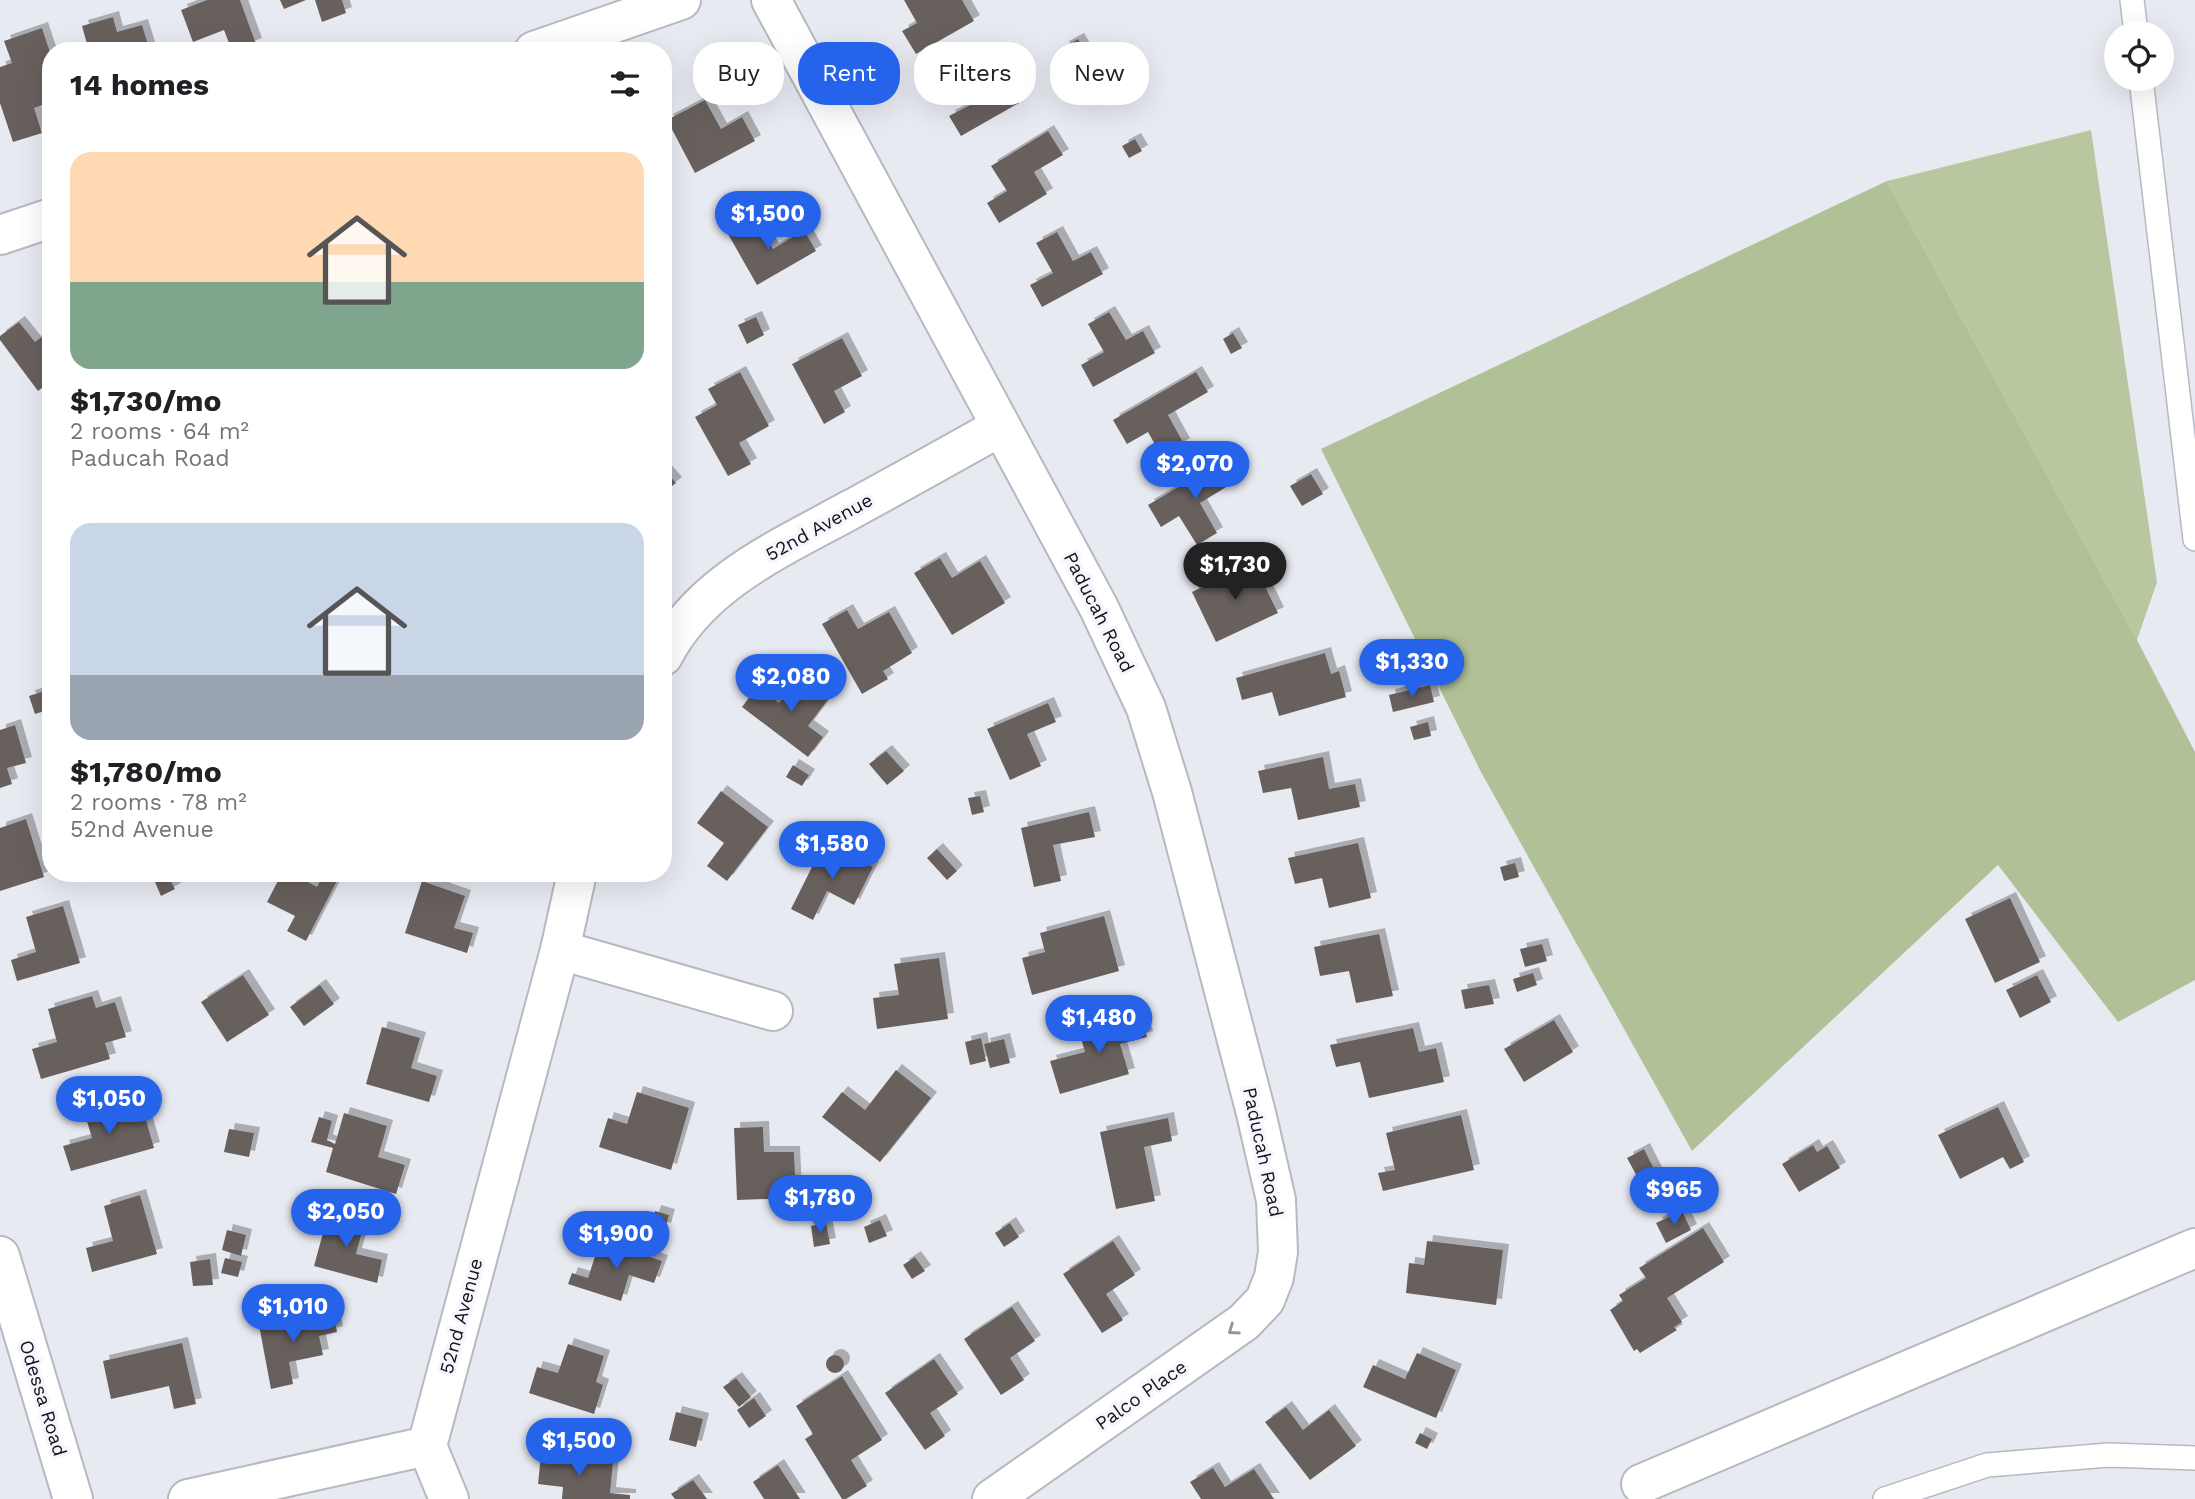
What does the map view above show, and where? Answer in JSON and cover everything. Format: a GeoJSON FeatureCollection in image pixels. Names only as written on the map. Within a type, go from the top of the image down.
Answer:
{"type":"FeatureCollection","features":[{"type":"Feature","properties":{"kind":"street"},"geometry":{"type":"LineString","coordinates":[[560,42],[681,0]]}},
{"type":"Feature","properties":{"kind":"street","name":"Paducah Road"},"geometry":{"type":"LineString","coordinates":[[771,0],[1099,608],[1146,709],[1175,805],[1256,1113],[1273,1188],[1278,1227],[1275,1277]]}},
{"type":"Feature","properties":{"kind":"street"},"geometry":{"type":"LineString","coordinates":[[0,235],[42,221]]}},
{"type":"Feature","properties":{"kind":"street","name":"52nd Avenue"},"geometry":{"type":"LineString","coordinates":[[672,638],[709,595],[755,563],[1000,427]]}},
{"type":"Feature","properties":{"kind":"street","name":"52nd Avenue"},"geometry":{"type":"LineString","coordinates":[[427,1446],[560,950],[575,882]]}},
{"type":"Feature","properties":{"kind":"street"},"geometry":{"type":"LineString","coordinates":[[560,950],[773,1011]]}},
{"type":"Feature","properties":{"kind":"street"},"geometry":{"type":"LineString","coordinates":[[1641,1484],[2195,1248]]}},
{"type":"Feature","properties":{"kind":"street","name":"Odessa Road"},"geometry":{"type":"LineString","coordinates":[[0,1256],[73,1499]]}},
{"type":"Feature","properties":{"kind":"street","name":"Palco Place"},"geometry":{"type":"LineString","coordinates":[[992,1499],[1244,1322],[1265,1300],[1275,1277]]}},
{"type":"Feature","properties":{"kind":"street"},"geometry":{"type":"LineString","coordinates":[[188,1499],[427,1446],[449,1499]]}},
{"type":"Feature","properties":{"kind":"lane"},"geometry":{"type":"LineString","coordinates":[[2132,0],[2135,21]]}},
{"type":"Feature","properties":{"kind":"lane"},"geometry":{"type":"LineString","coordinates":[[2142,91],[2195,539]]}},
{"type":"Feature","properties":{"kind":"lane"},"geometry":{"type":"LineString","coordinates":[[1885,1499],[1986,1465],[2109,1455],[2195,1458]]}},
{"type":"Feature","properties":{"kind":"green space"},"geometry":{"type":"Polygon","coordinates":[[[2091,130],[2157,582],[2137,640],[1887,181],[2091,130]]]}},
{"type":"Feature","properties":{"kind":"green space"},"geometry":{"type":"Polygon","coordinates":[[[1887,181],[2137,640],[2195,752],[2195,980],[2118,1022],[1998,865],[1692,1151],[1481,772],[1321,449],[1887,181]]]}},
{"type":"Feature","properties":{"kind":"building"},"geometry":{"type":"Polygon","coordinates":[[[207,0],[240,0],[255,42],[229,42],[224,30],[193,42],[181,10],[207,0]]]}},
{"type":"Feature","properties":{"kind":"building"},"geometry":{"type":"Polygon","coordinates":[[[280,0],[306,0],[284,9],[280,0]]]}},
{"type":"Feature","properties":{"kind":"building"},"geometry":{"type":"Polygon","coordinates":[[[315,0],[342,0],[346,13],[322,22],[315,0]]]}},
{"type":"Feature","properties":{"kind":"building"},"geometry":{"type":"Polygon","coordinates":[[[904,0],[962,0],[974,21],[937,42],[914,42],[914,51],[902,31],[917,23],[904,0]]]}},
{"type":"Feature","properties":{"kind":"building"},"geometry":{"type":"Polygon","coordinates":[[[113,17],[117,32],[142,25],[147,42],[86,42],[82,26],[113,17]]]}},
{"type":"Feature","properties":{"kind":"building"},"geometry":{"type":"Polygon","coordinates":[[[42,28],[47,42],[42,42],[42,105],[34,108],[42,133],[13,142],[0,103],[0,67],[12,63],[4,41],[42,28]]]}},
{"type":"Feature","properties":{"kind":"building"},"geometry":{"type":"Polygon","coordinates":[[[696,105],[708,105],[721,129],[742,117],[755,141],[695,173],[672,129],[672,117],[696,105]]]}},
{"type":"Feature","properties":{"kind":"building"},"geometry":{"type":"Polygon","coordinates":[[[970,105],[1015,105],[961,136],[949,116],[970,105]]]}},
{"type":"Feature","properties":{"kind":"building"},"geometry":{"type":"Polygon","coordinates":[[[1048,131],[1063,155],[1034,172],[1047,194],[999,223],[987,203],[1007,191],[991,166],[1048,131]]]}},
{"type":"Feature","properties":{"kind":"building"},"geometry":{"type":"Polygon","coordinates":[[[1135,139],[1142,151],[1129,158],[1122,146],[1135,139]]]}},
{"type":"Feature","properties":{"kind":"building"},"geometry":{"type":"Polygon","coordinates":[[[755,218],[773,249],[804,230],[816,251],[757,285],[728,234],[755,218]]]}},
{"type":"Feature","properties":{"kind":"building"},"geometry":{"type":"Polygon","coordinates":[[[1057,232],[1073,261],[1091,252],[1103,274],[1042,307],[1030,285],[1053,273],[1036,243],[1057,232]]]}},
{"type":"Feature","properties":{"kind":"building"},"geometry":{"type":"Polygon","coordinates":[[[1109,312],[1126,340],[1143,331],[1155,353],[1093,387],[1081,365],[1104,352],[1088,324],[1109,312]]]}},
{"type":"Feature","properties":{"kind":"building"},"geometry":{"type":"Polygon","coordinates":[[[756,317],[764,335],[747,344],[738,325],[756,317]]]}},
{"type":"Feature","properties":{"kind":"building"},"geometry":{"type":"Polygon","coordinates":[[[19,322],[35,342],[42,337],[42,388],[38,391],[0,340],[0,336],[19,322]]]}},
{"type":"Feature","properties":{"kind":"building"},"geometry":{"type":"Polygon","coordinates":[[[1233,333],[1242,348],[1231,354],[1223,339],[1233,333]]]}},
{"type":"Feature","properties":{"kind":"building"},"geometry":{"type":"Polygon","coordinates":[[[842,338],[862,376],[834,391],[845,412],[824,424],[792,364],[842,338]]]}},
{"type":"Feature","properties":{"kind":"building"},"geometry":{"type":"Polygon","coordinates":[[[740,372],[769,426],[739,443],[751,464],[728,476],[695,417],[717,405],[708,389],[740,372]]]}},
{"type":"Feature","properties":{"kind":"building"},"geometry":{"type":"Polygon","coordinates":[[[1196,372],[1208,392],[1168,415],[1184,444],[1162,457],[1148,432],[1127,444],[1113,420],[1196,372]]]}},
{"type":"Feature","properties":{"kind":"building"},"geometry":{"type":"Polygon","coordinates":[[[1228,458],[1241,478],[1200,503],[1217,533],[1197,545],[1179,516],[1161,527],[1148,505],[1228,458]]]}},
{"type":"Feature","properties":{"kind":"building"},"geometry":{"type":"Polygon","coordinates":[[[1311,474],[1323,494],[1302,506],[1290,486],[1311,474]]]}},
{"type":"Feature","properties":{"kind":"building"},"geometry":{"type":"Polygon","coordinates":[[[940,558],[952,578],[980,561],[1005,603],[952,635],[914,573],[940,558]]]}},
{"type":"Feature","properties":{"kind":"building"},"geometry":{"type":"Polygon","coordinates":[[[1253,562],[1278,613],[1216,642],[1192,592],[1253,562]]]}},
{"type":"Feature","properties":{"kind":"building"},"geometry":{"type":"Polygon","coordinates":[[[847,610],[858,629],[889,612],[912,653],[883,671],[888,679],[862,694],[822,624],[847,610]]]}},
{"type":"Feature","properties":{"kind":"building"},"geometry":{"type":"Polygon","coordinates":[[[1325,653],[1331,674],[1339,671],[1346,697],[1279,716],[1272,692],[1242,700],[1236,678],[1325,653]]]}},
{"type":"Feature","properties":{"kind":"building"},"geometry":{"type":"Polygon","coordinates":[[[800,676],[829,698],[808,726],[823,737],[808,757],[742,707],[757,687],[779,703],[800,676]]]}},
{"type":"Feature","properties":{"kind":"building"},"geometry":{"type":"Polygon","coordinates":[[[1430,685],[1434,702],[1393,712],[1389,695],[1430,685]]]}},
{"type":"Feature","properties":{"kind":"building"},"geometry":{"type":"Polygon","coordinates":[[[42,692],[42,712],[35,714],[29,696],[42,692]]]}},
{"type":"Feature","properties":{"kind":"building"},"geometry":{"type":"Polygon","coordinates":[[[1048,703],[1056,722],[1027,734],[1041,766],[1010,780],[987,729],[1048,703]]]}},
{"type":"Feature","properties":{"kind":"building"},"geometry":{"type":"Polygon","coordinates":[[[1428,722],[1431,736],[1414,740],[1410,727],[1428,722]]]}},
{"type":"Feature","properties":{"kind":"building"},"geometry":{"type":"Polygon","coordinates":[[[15,725],[26,763],[7,768],[12,784],[0,788],[0,730],[15,725]]]}},
{"type":"Feature","properties":{"kind":"building"},"geometry":{"type":"Polygon","coordinates":[[[886,751],[904,771],[887,785],[869,764],[886,751]]]}},
{"type":"Feature","properties":{"kind":"building"},"geometry":{"type":"Polygon","coordinates":[[[1323,757],[1329,789],[1355,784],[1360,807],[1298,820],[1291,788],[1263,793],[1258,771],[1323,757]]]}},
{"type":"Feature","properties":{"kind":"building"},"geometry":{"type":"Polygon","coordinates":[[[793,765],[809,775],[802,786],[786,777],[793,765]]]}},
{"type":"Feature","properties":{"kind":"building"},"geometry":{"type":"Polygon","coordinates":[[[721,791],[768,827],[727,881],[707,866],[724,843],[697,823],[721,791]]]}},
{"type":"Feature","properties":{"kind":"building"},"geometry":{"type":"Polygon","coordinates":[[[980,796],[984,812],[972,815],[968,798],[980,796]]]}},
{"type":"Feature","properties":{"kind":"building"},"geometry":{"type":"Polygon","coordinates":[[[1089,812],[1095,837],[1053,845],[1061,881],[1034,887],[1021,828],[1089,812]]]}},
{"type":"Feature","properties":{"kind":"building"},"geometry":{"type":"Polygon","coordinates":[[[26,819],[42,878],[0,891],[0,828],[26,819]]]}},
{"type":"Feature","properties":{"kind":"building"},"geometry":{"type":"Polygon","coordinates":[[[824,843],[873,867],[854,905],[827,891],[813,920],[791,909],[824,843]]]}},
{"type":"Feature","properties":{"kind":"building"},"geometry":{"type":"Polygon","coordinates":[[[1358,843],[1371,898],[1329,908],[1322,878],[1295,884],[1288,858],[1358,843]]]}},
{"type":"Feature","properties":{"kind":"building"},"geometry":{"type":"Polygon","coordinates":[[[937,849],[957,871],[947,880],[927,858],[937,849]]]}},
{"type":"Feature","properties":{"kind":"building"},"geometry":{"type":"Polygon","coordinates":[[[1515,863],[1519,877],[1504,881],[1500,867],[1515,863]]]}},
{"type":"Feature","properties":{"kind":"building"},"geometry":{"type":"Polygon","coordinates":[[[155,882],[171,882],[175,889],[161,896],[155,882]]]}},
{"type":"Feature","properties":{"kind":"building"},"geometry":{"type":"Polygon","coordinates":[[[277,882],[308,882],[317,887],[320,882],[336,882],[306,941],[287,931],[295,916],[267,902],[277,882]]]}},
{"type":"Feature","properties":{"kind":"building"},"geometry":{"type":"Polygon","coordinates":[[[422,882],[465,896],[454,928],[473,933],[467,953],[405,933],[422,882]]]}},
{"type":"Feature","properties":{"kind":"building"},"geometry":{"type":"Polygon","coordinates":[[[2010,898],[2040,962],[1995,983],[1965,919],[2010,898]]]}},
{"type":"Feature","properties":{"kind":"building"},"geometry":{"type":"Polygon","coordinates":[[[63,906],[80,963],[17,981],[11,960],[36,952],[26,917],[63,906]]]}},
{"type":"Feature","properties":{"kind":"building"},"geometry":{"type":"Polygon","coordinates":[[[1104,916],[1119,971],[1032,995],[1022,958],[1045,952],[1040,933],[1104,916]]]}},
{"type":"Feature","properties":{"kind":"building"},"geometry":{"type":"Polygon","coordinates":[[[1379,934],[1393,996],[1356,1003],[1349,971],[1320,976],[1314,947],[1379,934]]]}},
{"type":"Feature","properties":{"kind":"building"},"geometry":{"type":"Polygon","coordinates":[[[1542,944],[1547,961],[1525,967],[1520,949],[1542,944]]]}},
{"type":"Feature","properties":{"kind":"building"},"geometry":{"type":"Polygon","coordinates":[[[939,958],[948,1019],[877,1029],[873,998],[899,995],[894,964],[939,958]]]}},
{"type":"Feature","properties":{"kind":"building"},"geometry":{"type":"Polygon","coordinates":[[[1533,973],[1537,985],[1517,992],[1513,979],[1533,973]]]}},
{"type":"Feature","properties":{"kind":"building"},"geometry":{"type":"Polygon","coordinates":[[[243,975],[269,1015],[227,1042],[201,1002],[243,975]]]}},
{"type":"Feature","properties":{"kind":"building"},"geometry":{"type":"Polygon","coordinates":[[[2037,975],[2051,1002],[2020,1018],[2006,990],[2037,975]]]}},
{"type":"Feature","properties":{"kind":"building"},"geometry":{"type":"Polygon","coordinates":[[[320,985],[334,1004],[304,1026],[290,1007],[320,985]]]}},
{"type":"Feature","properties":{"kind":"building"},"geometry":{"type":"Polygon","coordinates":[[[1489,985],[1494,1004],[1465,1009],[1461,990],[1489,985]]]}},
{"type":"Feature","properties":{"kind":"building"},"geometry":{"type":"Polygon","coordinates":[[[92,996],[96,1008],[115,1002],[126,1037],[105,1043],[110,1059],[41,1079],[32,1049],[57,1042],[48,1009],[92,996]]]}},
{"type":"Feature","properties":{"kind":"building"},"geometry":{"type":"Polygon","coordinates":[[[1140,1013],[1147,1037],[1120,1044],[1129,1074],[1060,1094],[1050,1061],[1085,1052],[1079,1031],[1140,1013]]]}},
{"type":"Feature","properties":{"kind":"building"},"geometry":{"type":"Polygon","coordinates":[[[1554,1020],[1573,1052],[1524,1082],[1504,1049],[1554,1020]]]}},
{"type":"Feature","properties":{"kind":"building"},"geometry":{"type":"Polygon","coordinates":[[[382,1027],[420,1038],[411,1068],[437,1076],[429,1102],[366,1084],[382,1027]]]}},
{"type":"Feature","properties":{"kind":"building"},"geometry":{"type":"Polygon","coordinates":[[[1413,1028],[1419,1052],[1436,1048],[1444,1082],[1369,1098],[1360,1062],[1336,1067],[1330,1045],[1413,1028]]]}},
{"type":"Feature","properties":{"kind":"building"},"geometry":{"type":"Polygon","coordinates":[[[981,1038],[986,1061],[970,1065],[965,1042],[981,1038]]]}},
{"type":"Feature","properties":{"kind":"building"},"geometry":{"type":"Polygon","coordinates":[[[1004,1039],[1010,1063],[990,1068],[984,1044],[1004,1039]]]}},
{"type":"Feature","properties":{"kind":"building"},"geometry":{"type":"Polygon","coordinates":[[[896,1070],[931,1098],[880,1162],[822,1117],[842,1092],[865,1110],[896,1070]]]}},
{"type":"Feature","properties":{"kind":"building"},"geometry":{"type":"Polygon","coordinates":[[[637,1092],[689,1108],[671,1170],[599,1147],[608,1118],[627,1124],[637,1092]]]}},
{"type":"Feature","properties":{"kind":"building"},"geometry":{"type":"Polygon","coordinates":[[[120,1097],[127,1122],[145,1117],[154,1148],[71,1171],[63,1146],[92,1138],[83,1108],[120,1097]]]}},
{"type":"Feature","properties":{"kind":"building"},"geometry":{"type":"Polygon","coordinates":[[[1998,1107],[2024,1162],[2010,1169],[2003,1157],[1960,1179],[1938,1135],[1998,1107]]]}},
{"type":"Feature","properties":{"kind":"building"},"geometry":{"type":"Polygon","coordinates":[[[344,1113],[387,1126],[378,1157],[405,1165],[396,1194],[326,1172],[333,1148],[311,1142],[319,1117],[332,1121],[327,1140],[335,1144],[344,1113]]]}},
{"type":"Feature","properties":{"kind":"building"},"geometry":{"type":"Polygon","coordinates":[[[1461,1115],[1474,1170],[1383,1191],[1378,1173],[1395,1170],[1386,1133],[1461,1115]]]}},
{"type":"Feature","properties":{"kind":"building"},"geometry":{"type":"Polygon","coordinates":[[[1168,1118],[1172,1141],[1144,1147],[1155,1201],[1116,1209],[1100,1132],[1168,1118]]]}},
{"type":"Feature","properties":{"kind":"building"},"geometry":{"type":"Polygon","coordinates":[[[763,1127],[764,1152],[794,1152],[796,1198],[737,1200],[734,1128],[763,1127]]]}},
{"type":"Feature","properties":{"kind":"building"},"geometry":{"type":"Polygon","coordinates":[[[229,1129],[254,1133],[249,1157],[224,1152],[229,1129]]]}},
{"type":"Feature","properties":{"kind":"building"},"geometry":{"type":"Polygon","coordinates":[[[1813,1145],[1817,1152],[1827,1146],[1840,1168],[1799,1192],[1782,1164],[1813,1145]]]}},
{"type":"Feature","properties":{"kind":"building"},"geometry":{"type":"Polygon","coordinates":[[[1644,1149],[1656,1173],[1640,1182],[1627,1158],[1644,1149]]]}},
{"type":"Feature","properties":{"kind":"building"},"geometry":{"type":"Polygon","coordinates":[[[140,1195],[157,1254],[92,1272],[86,1248],[113,1241],[104,1206],[140,1195]]]}},
{"type":"Feature","properties":{"kind":"building"},"geometry":{"type":"Polygon","coordinates":[[[329,1211],[365,1221],[356,1254],[382,1260],[377,1283],[314,1266],[329,1211]]]}},
{"type":"Feature","properties":{"kind":"building"},"geometry":{"type":"Polygon","coordinates":[[[655,1211],[669,1215],[665,1229],[651,1225],[655,1211]]]}},
{"type":"Feature","properties":{"kind":"building"},"geometry":{"type":"Polygon","coordinates":[[[1682,1211],[1691,1230],[1666,1243],[1656,1223],[1682,1211]]]}},
{"type":"Feature","properties":{"kind":"building"},"geometry":{"type":"Polygon","coordinates":[[[880,1220],[887,1236],[869,1243],[864,1227],[880,1220]]]}},
{"type":"Feature","properties":{"kind":"building"},"geometry":{"type":"Polygon","coordinates":[[[826,1223],[830,1244],[814,1247],[811,1226],[826,1223]]]}},
{"type":"Feature","properties":{"kind":"building"},"geometry":{"type":"Polygon","coordinates":[[[1010,1223],[1019,1237],[1004,1247],[995,1233],[1010,1223]]]}},
{"type":"Feature","properties":{"kind":"building"},"geometry":{"type":"Polygon","coordinates":[[[1703,1228],[1724,1262],[1667,1298],[1682,1322],[1674,1327],[1677,1330],[1640,1353],[1637,1349],[1634,1351],[1610,1310],[1623,1301],[1619,1295],[1646,1278],[1639,1268],[1703,1228]]]}},
{"type":"Feature","properties":{"kind":"building"},"geometry":{"type":"Polygon","coordinates":[[[227,1230],[246,1235],[241,1256],[222,1250],[227,1230]]]}},
{"type":"Feature","properties":{"kind":"building"},"geometry":{"type":"Polygon","coordinates":[[[600,1241],[662,1261],[654,1283],[629,1275],[621,1301],[568,1284],[572,1273],[588,1278],[600,1241]]]}},
{"type":"Feature","properties":{"kind":"building"},"geometry":{"type":"Polygon","coordinates":[[[1113,1241],[1135,1275],[1106,1294],[1123,1320],[1102,1333],[1063,1274],[1113,1241]]]}},
{"type":"Feature","properties":{"kind":"building"},"geometry":{"type":"Polygon","coordinates":[[[1427,1241],[1503,1250],[1496,1305],[1406,1293],[1409,1263],[1424,1265],[1427,1241]]]}},
{"type":"Feature","properties":{"kind":"building"},"geometry":{"type":"Polygon","coordinates":[[[915,1257],[925,1271],[912,1279],[903,1265],[915,1257]]]}},
{"type":"Feature","properties":{"kind":"building"},"geometry":{"type":"Polygon","coordinates":[[[225,1258],[242,1262],[238,1277],[221,1273],[225,1258]]]}},
{"type":"Feature","properties":{"kind":"building"},"geometry":{"type":"Polygon","coordinates":[[[210,1259],[213,1285],[193,1286],[190,1262],[210,1259]]]}},
{"type":"Feature","properties":{"kind":"building"},"geometry":{"type":"Polygon","coordinates":[[[1012,1307],[1035,1341],[1010,1358],[1024,1380],[1001,1395],[964,1339],[1012,1307]]]}},
{"type":"Feature","properties":{"kind":"building"},"geometry":{"type":"Polygon","coordinates":[[[333,1311],[337,1332],[319,1336],[323,1355],[289,1362],[293,1384],[271,1389],[259,1325],[333,1311]]]}},
{"type":"Feature","properties":{"kind":"building"},"geometry":{"type":"Polygon","coordinates":[[[182,1343],[196,1404],[174,1409],[169,1386],[111,1399],[103,1361],[182,1343]]]}},
{"type":"Feature","properties":{"kind":"building"},"geometry":{"type":"Polygon","coordinates":[[[568,1344],[604,1356],[596,1382],[603,1385],[594,1414],[529,1393],[537,1367],[558,1373],[568,1344]]]}},
{"type":"Feature","properties":{"kind":"building"},"geometry":{"type":"Polygon","coordinates":[[[1417,1353],[1456,1370],[1436,1418],[1363,1387],[1373,1365],[1405,1379],[1417,1353]]]}},
{"type":"Feature","properties":{"kind":"building"},"geometry":{"type":"Polygon","coordinates":[[[831,1355],[839,1355],[844,1364],[842,1371],[831,1373],[826,1368],[826,1360],[831,1355]]]}},
{"type":"Feature","properties":{"kind":"building"},"geometry":{"type":"Polygon","coordinates":[[[934,1359],[958,1394],[930,1413],[945,1436],[925,1450],[885,1393],[934,1359]]]}},
{"type":"Feature","properties":{"kind":"building"},"geometry":{"type":"Polygon","coordinates":[[[842,1376],[882,1440],[851,1460],[867,1486],[846,1499],[842,1499],[805,1439],[813,1434],[796,1406],[842,1376]]]}},
{"type":"Feature","properties":{"kind":"building"},"geometry":{"type":"Polygon","coordinates":[[[736,1378],[751,1397],[739,1407],[723,1387],[736,1378]]]}},
{"type":"Feature","properties":{"kind":"building"},"geometry":{"type":"Polygon","coordinates":[[[754,1398],[766,1416],[749,1428],[737,1410],[754,1398]]]}},
{"type":"Feature","properties":{"kind":"building"},"geometry":{"type":"Polygon","coordinates":[[[1286,1407],[1303,1430],[1329,1410],[1356,1446],[1310,1480],[1265,1422],[1286,1407]]]}},
{"type":"Feature","properties":{"kind":"building"},"geometry":{"type":"Polygon","coordinates":[[[676,1412],[703,1419],[696,1447],[669,1440],[676,1412]]]}},
{"type":"Feature","properties":{"kind":"building"},"geometry":{"type":"Polygon","coordinates":[[[1420,1433],[1432,1439],[1427,1449],[1415,1443],[1420,1433]]]}},
{"type":"Feature","properties":{"kind":"building"},"geometry":{"type":"Polygon","coordinates":[[[541,1455],[613,1462],[610,1493],[630,1495],[630,1499],[562,1499],[563,1487],[538,1484],[541,1455]]]}},
{"type":"Feature","properties":{"kind":"building"},"geometry":{"type":"Polygon","coordinates":[[[778,1465],[800,1499],[764,1499],[753,1482],[778,1465]]]}},
{"type":"Feature","properties":{"kind":"building"},"geometry":{"type":"Polygon","coordinates":[[[1213,1468],[1225,1487],[1254,1469],[1274,1499],[1201,1499],[1190,1482],[1213,1468]]]}},
{"type":"Feature","properties":{"kind":"building"},"geometry":{"type":"Polygon","coordinates":[[[693,1480],[707,1499],[675,1499],[671,1494],[693,1480]]]}}]}
